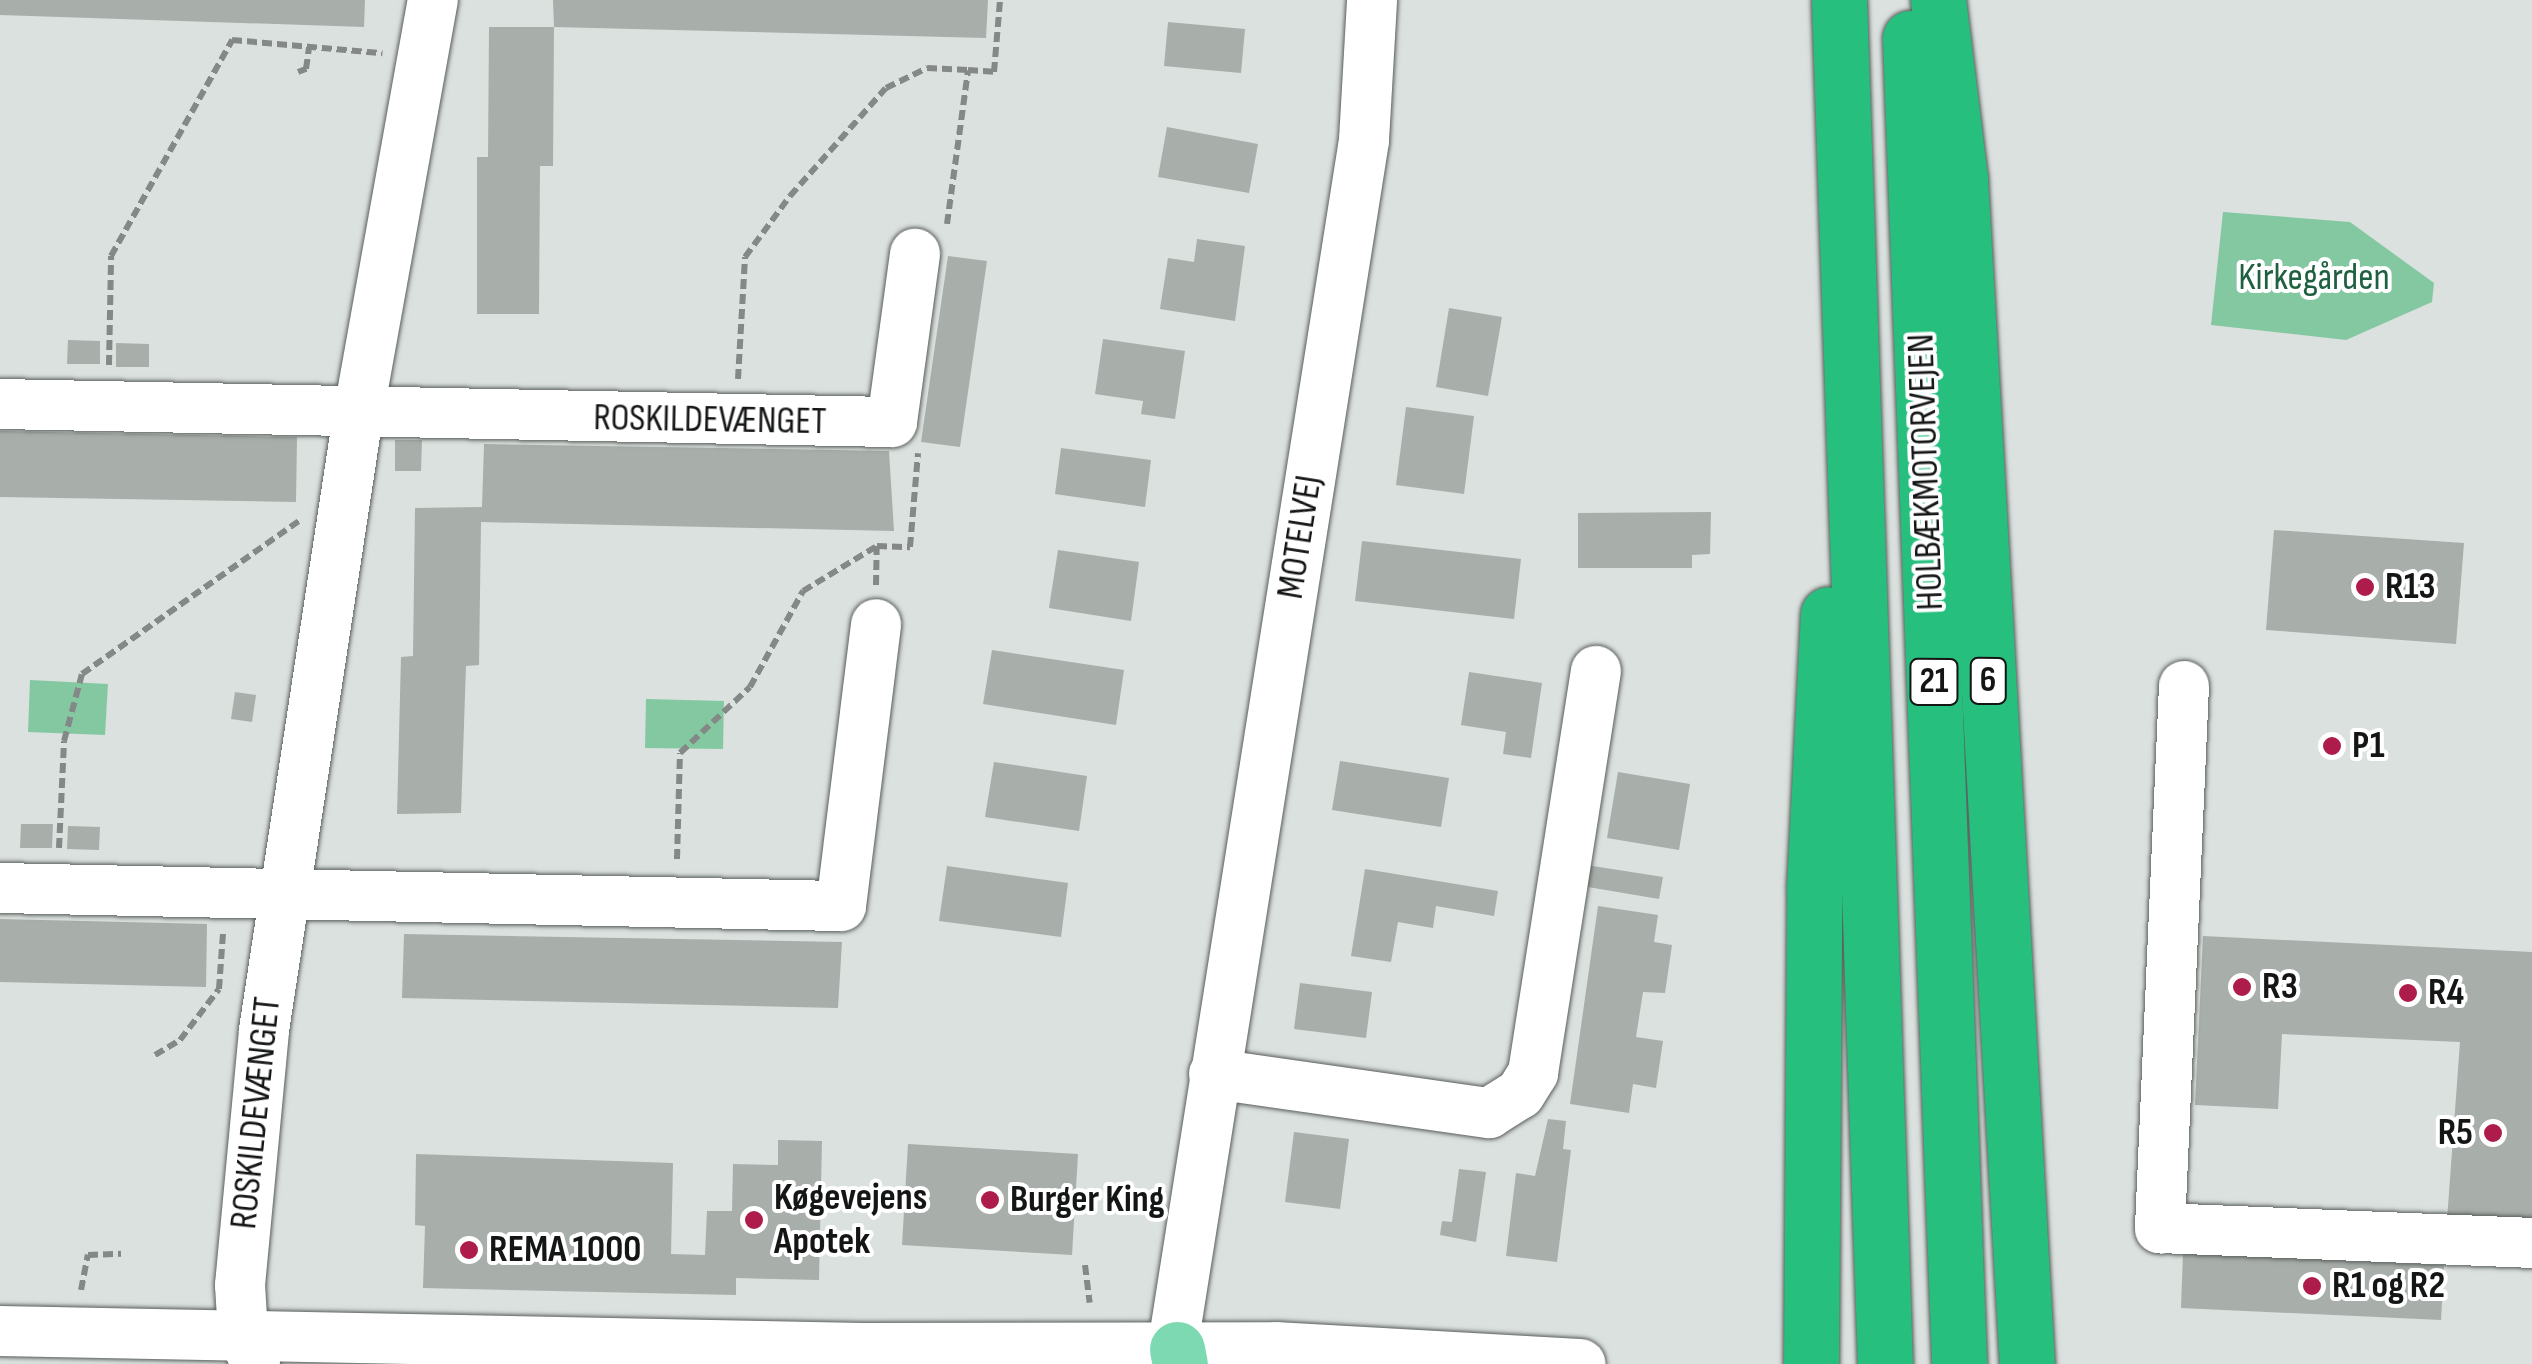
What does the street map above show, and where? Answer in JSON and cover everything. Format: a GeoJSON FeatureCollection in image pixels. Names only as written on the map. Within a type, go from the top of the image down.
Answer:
{"type":"FeatureCollection","features":[{"type":"Feature","properties":{"kind":"highway","name":"HOLBÆKMOTORVEJEN"},"geometry":{"type":"LineString","coordinates":[[1839,0],[1885,1364]]}},
{"type":"Feature","properties":{"kind":"highway","name":"HOLBÆKMOTORVEJEN"},"geometry":{"type":"LineString","coordinates":[[1909,0],[1958,1364]]}},
{"type":"Feature","properties":{"kind":"highway","name":"6"},"geometry":{"type":"LineString","coordinates":[[1938,0],[1960,178],[2027,1364]]}},
{"type":"Feature","properties":{"kind":"highway"},"geometry":{"type":"LineString","coordinates":[[1811,1364],[1814,890],[1848,221]]}},
{"type":"Feature","properties":{"kind":"street","name":"ROSKILDEVÆNGET"},"geometry":{"type":"LineString","coordinates":[[242,1354],[241,1246],[283,892],[358,416],[433,0]]}},
{"type":"Feature","properties":{"kind":"street","name":"MOTELVEJ"},"geometry":{"type":"LineString","coordinates":[[1173,1360],[1214,1074],[1364,140],[1372,0]]}},
{"type":"Feature","properties":{"kind":"street"},"geometry":{"type":"LineString","coordinates":[[892,422],[915,254]]}},
{"type":"Feature","properties":{"kind":"street","name":"ROSKILDEVÆNGET"},"geometry":{"type":"LineString","coordinates":[[0,404],[240,406],[358,416],[892,422]]}},
{"type":"Feature","properties":{"kind":"street"},"geometry":{"type":"LineString","coordinates":[[0,888],[841,906],[876,624]]}},
{"type":"Feature","properties":{"kind":"street"},"geometry":{"type":"LineString","coordinates":[[1214,1074],[1490,1113],[1520,1094],[1533,1073],[1596,671]]}},
{"type":"Feature","properties":{"kind":"street"},"geometry":{"type":"LineString","coordinates":[[2184,686],[2160,1228],[2532,1243]]}},
{"type":"Feature","properties":{"kind":"street"},"geometry":{"type":"LineString","coordinates":[[0,1331],[79,1332],[242,1354],[862,1348],[1173,1360],[1277,1347],[1580,1364]]}},
{"type":"Feature","properties":{"kind":"street"},"geometry":{"type":"LineString","coordinates":[[773,1364],[862,1348]]}},
{"type":"Feature","properties":{"kind":"path"},"geometry":{"type":"LineString","coordinates":[[736,420],[745,257],[886,88],[927,68],[994,72],[1000,0]]}},
{"type":"Feature","properties":{"kind":"path"},"geometry":{"type":"LineString","coordinates":[[108,406],[112,256],[232,40],[422,57]]}},
{"type":"Feature","properties":{"kind":"path"},"geometry":{"type":"LineString","coordinates":[[298,72],[306,69],[310,47]]}},
{"type":"Feature","properties":{"kind":"path"},"geometry":{"type":"LineString","coordinates":[[915,254],[946,237],[968,70]]}},
{"type":"Feature","properties":{"kind":"path"},"geometry":{"type":"LineString","coordinates":[[676,901],[680,754],[750,687],[803,591],[877,546],[910,548],[922,469],[912,430],[892,422]]}},
{"type":"Feature","properties":{"kind":"path"},"geometry":{"type":"LineString","coordinates":[[57,889],[64,740],[82,674],[348,486]]}},
{"type":"Feature","properties":{"kind":"path"},"geometry":{"type":"LineString","coordinates":[[876,624],[877,546]]}},
{"type":"Feature","properties":{"kind":"path"},"geometry":{"type":"LineString","coordinates":[[156,1055],[180,1040],[219,989],[224,929],[211,928],[212,892]]}},
{"type":"Feature","properties":{"kind":"path"},"geometry":{"type":"LineString","coordinates":[[79,1332],[88,1255],[121,1254]]}},
{"type":"Feature","properties":{"kind":"green space","name":"Kirkegården"},"geometry":{"type":"Polygon","coordinates":[[[2223,212],[2350,222],[2434,283],[2432,302],[2346,340],[2211,325],[2223,212]]]}},
{"type":"Feature","properties":{"kind":"green space"},"geometry":{"type":"Polygon","coordinates":[[[30,680],[108,684],[105,735],[28,732],[30,680]]]}},
{"type":"Feature","properties":{"kind":"green space"},"geometry":{"type":"Polygon","coordinates":[[[646,699],[724,701],[723,749],[645,748],[646,699]]]}},
{"type":"Feature","properties":{"kind":"building"},"geometry":{"type":"Polygon","coordinates":[[[0,0],[365,0],[364,27],[0,15],[0,0]]]}},
{"type":"Feature","properties":{"kind":"building"},"geometry":{"type":"Polygon","coordinates":[[[553,0],[988,0],[986,38],[554,27],[553,0]]]}},
{"type":"Feature","properties":{"kind":"building"},"geometry":{"type":"Polygon","coordinates":[[[1168,22],[1245,29],[1241,73],[1164,66],[1168,22]]]}},
{"type":"Feature","properties":{"kind":"building"},"geometry":{"type":"Polygon","coordinates":[[[489,27],[554,27],[553,166],[540,166],[539,314],[477,314],[477,157],[488,157],[489,27]]]}},
{"type":"Feature","properties":{"kind":"building"},"geometry":{"type":"Polygon","coordinates":[[[1167,127],[1258,144],[1249,193],[1158,177],[1167,127]]]}},
{"type":"Feature","properties":{"kind":"building"},"geometry":{"type":"Polygon","coordinates":[[[1197,239],[1245,246],[1235,321],[1160,309],[1168,258],[1194,262],[1197,239]]]}},
{"type":"Feature","properties":{"kind":"building"},"geometry":{"type":"Polygon","coordinates":[[[948,256],[987,261],[960,447],[921,442],[948,256]]]}},
{"type":"Feature","properties":{"kind":"building"},"geometry":{"type":"Polygon","coordinates":[[[1449,308],[1502,317],[1488,396],[1436,387],[1449,308]]]}},
{"type":"Feature","properties":{"kind":"building"},"geometry":{"type":"Polygon","coordinates":[[[1103,339],[1185,351],[1175,419],[1141,414],[1143,401],[1095,394],[1103,339]]]}},
{"type":"Feature","properties":{"kind":"building"},"geometry":{"type":"Polygon","coordinates":[[[68,340],[100,341],[100,364],[67,364],[68,340]]]}},
{"type":"Feature","properties":{"kind":"building"},"geometry":{"type":"Polygon","coordinates":[[[116,343],[149,344],[149,367],[116,367],[116,343]]]}},
{"type":"Feature","properties":{"kind":"building"},"geometry":{"type":"Polygon","coordinates":[[[1406,407],[1474,416],[1464,494],[1396,485],[1406,407]]]}},
{"type":"Feature","properties":{"kind":"building"},"geometry":{"type":"Polygon","coordinates":[[[0,431],[297,437],[296,502],[0,497],[0,431]]]}},
{"type":"Feature","properties":{"kind":"building"},"geometry":{"type":"Polygon","coordinates":[[[395,440],[422,440],[421,471],[395,471],[395,440]]]}},
{"type":"Feature","properties":{"kind":"building"},"geometry":{"type":"Polygon","coordinates":[[[484,444],[889,451],[894,531],[481,522],[479,665],[466,666],[461,813],[397,814],[401,657],[413,656],[415,508],[482,507],[484,444]]]}},
{"type":"Feature","properties":{"kind":"building"},"geometry":{"type":"Polygon","coordinates":[[[1061,448],[1151,460],[1145,507],[1055,494],[1061,448]]]}},
{"type":"Feature","properties":{"kind":"building"},"geometry":{"type":"Polygon","coordinates":[[[1711,512],[1710,554],[1692,555],[1692,568],[1578,568],[1578,513],[1711,512]]]}},
{"type":"Feature","properties":{"kind":"building","name":"R13"},"geometry":{"type":"Polygon","coordinates":[[[2274,530],[2464,543],[2456,644],[2266,630],[2274,530]]]}},
{"type":"Feature","properties":{"kind":"building"},"geometry":{"type":"Polygon","coordinates":[[[1362,541],[1521,559],[1514,619],[1355,601],[1362,541]]]}},
{"type":"Feature","properties":{"kind":"building"},"geometry":{"type":"Polygon","coordinates":[[[1058,550],[1139,562],[1131,621],[1049,608],[1058,550]]]}},
{"type":"Feature","properties":{"kind":"building"},"geometry":{"type":"Polygon","coordinates":[[[992,650],[1124,670],[1116,725],[983,704],[992,650]]]}},
{"type":"Feature","properties":{"kind":"building"},"geometry":{"type":"Polygon","coordinates":[[[1469,672],[1542,683],[1531,758],[1503,754],[1506,732],[1461,725],[1469,672]]]}},
{"type":"Feature","properties":{"kind":"building"},"geometry":{"type":"Polygon","coordinates":[[[235,692],[256,695],[252,722],[231,719],[235,692]]]}},
{"type":"Feature","properties":{"kind":"building"},"geometry":{"type":"Polygon","coordinates":[[[1340,761],[1449,778],[1441,827],[1332,810],[1340,761]]]}},
{"type":"Feature","properties":{"kind":"building"},"geometry":{"type":"Polygon","coordinates":[[[994,762],[1087,776],[1079,831],[985,817],[994,762]]]}},
{"type":"Feature","properties":{"kind":"building"},"geometry":{"type":"Polygon","coordinates":[[[1618,772],[1690,784],[1679,850],[1607,838],[1618,772]]]}},
{"type":"Feature","properties":{"kind":"building"},"geometry":{"type":"Polygon","coordinates":[[[21,824],[53,824],[52,848],[20,848],[21,824]]]}},
{"type":"Feature","properties":{"kind":"building"},"geometry":{"type":"Polygon","coordinates":[[[68,826],[100,827],[99,850],[67,849],[68,826]]]}},
{"type":"Feature","properties":{"kind":"building"},"geometry":{"type":"Polygon","coordinates":[[[1580,864],[1663,877],[1659,899],[1576,885],[1580,864]]]}},
{"type":"Feature","properties":{"kind":"building"},"geometry":{"type":"Polygon","coordinates":[[[947,866],[1068,883],[1061,937],[939,921],[947,866]]]}},
{"type":"Feature","properties":{"kind":"building"},"geometry":{"type":"Polygon","coordinates":[[[1365,869],[1498,891],[1494,916],[1436,906],[1433,928],[1398,922],[1391,962],[1351,956],[1365,869]]]}},
{"type":"Feature","properties":{"kind":"building"},"geometry":{"type":"Polygon","coordinates":[[[1598,906],[1658,915],[1654,942],[1672,945],[1665,993],[1643,992],[1636,1037],[1663,1041],[1656,1088],[1633,1084],[1629,1113],[1570,1104],[1598,906]]]}},
{"type":"Feature","properties":{"kind":"building"},"geometry":{"type":"Polygon","coordinates":[[[0,919],[207,924],[206,987],[0,982],[0,919]]]}},
{"type":"Feature","properties":{"kind":"building"},"geometry":{"type":"Polygon","coordinates":[[[404,934],[842,942],[838,1008],[402,998],[404,934]]]}},
{"type":"Feature","properties":{"kind":"building"},"geometry":{"type":"Polygon","coordinates":[[[2203,936],[2532,952],[2532,1226],[2447,1220],[2460,1042],[2282,1034],[2278,1109],[2195,1105],[2203,936]]]}},
{"type":"Feature","properties":{"kind":"building"},"geometry":{"type":"Polygon","coordinates":[[[1300,983],[1372,992],[1366,1038],[1294,1029],[1300,983]]]}},
{"type":"Feature","properties":{"kind":"building"},"geometry":{"type":"Polygon","coordinates":[[[1548,1119],[1566,1121],[1563,1149],[1571,1150],[1557,1262],[1506,1256],[1516,1173],[1535,1176],[1548,1119]]]}},
{"type":"Feature","properties":{"kind":"building"},"geometry":{"type":"Polygon","coordinates":[[[1294,1132],[1349,1139],[1340,1209],[1285,1202],[1294,1132]]]}},
{"type":"Feature","properties":{"kind":"building"},"geometry":{"type":"Polygon","coordinates":[[[778,1140],[822,1141],[819,1280],[736,1278],[736,1295],[423,1288],[425,1226],[415,1225],[416,1154],[673,1163],[671,1254],[705,1255],[707,1211],[732,1211],[733,1164],[778,1165],[778,1140]]]}},
{"type":"Feature","properties":{"kind":"building","name":"Burger King"},"geometry":{"type":"Polygon","coordinates":[[[908,1144],[1078,1154],[1072,1255],[902,1245],[908,1144]]]}},
{"type":"Feature","properties":{"kind":"building"},"geometry":{"type":"Polygon","coordinates":[[[1459,1169],[1486,1172],[1476,1242],[1440,1235],[1442,1221],[1452,1222],[1459,1169]]]}},
{"type":"Feature","properties":{"kind":"building","name":"R1 og R2"},"geometry":{"type":"Polygon","coordinates":[[[2183,1253],[2444,1265],[2441,1320],[2181,1308],[2183,1253]]]}},
{"type":"Feature","properties":{"kind":"place","name":"R13"},"geometry":{"type":"Point","coordinates":[2365,587]}},
{"type":"Feature","properties":{"kind":"place","name":"P1"},"geometry":{"type":"Point","coordinates":[2332,746]}},
{"type":"Feature","properties":{"kind":"place","name":"R3"},"geometry":{"type":"Point","coordinates":[2242,987]}},
{"type":"Feature","properties":{"kind":"place","name":"R4"},"geometry":{"type":"Point","coordinates":[2408,993]}},
{"type":"Feature","properties":{"kind":"place","name":"R5"},"geometry":{"type":"Point","coordinates":[2493,1133]}},
{"type":"Feature","properties":{"kind":"place","name":"Burger King"},"geometry":{"type":"Point","coordinates":[990,1200]}},
{"type":"Feature","properties":{"kind":"place","name":"Køgevejens Apotek"},"geometry":{"type":"Point","coordinates":[754,1220]}},
{"type":"Feature","properties":{"kind":"place","name":"REMA 1000"},"geometry":{"type":"Point","coordinates":[469,1250]}},
{"type":"Feature","properties":{"kind":"place","name":"R1 og R2"},"geometry":{"type":"Point","coordinates":[2312,1286]}}]}
